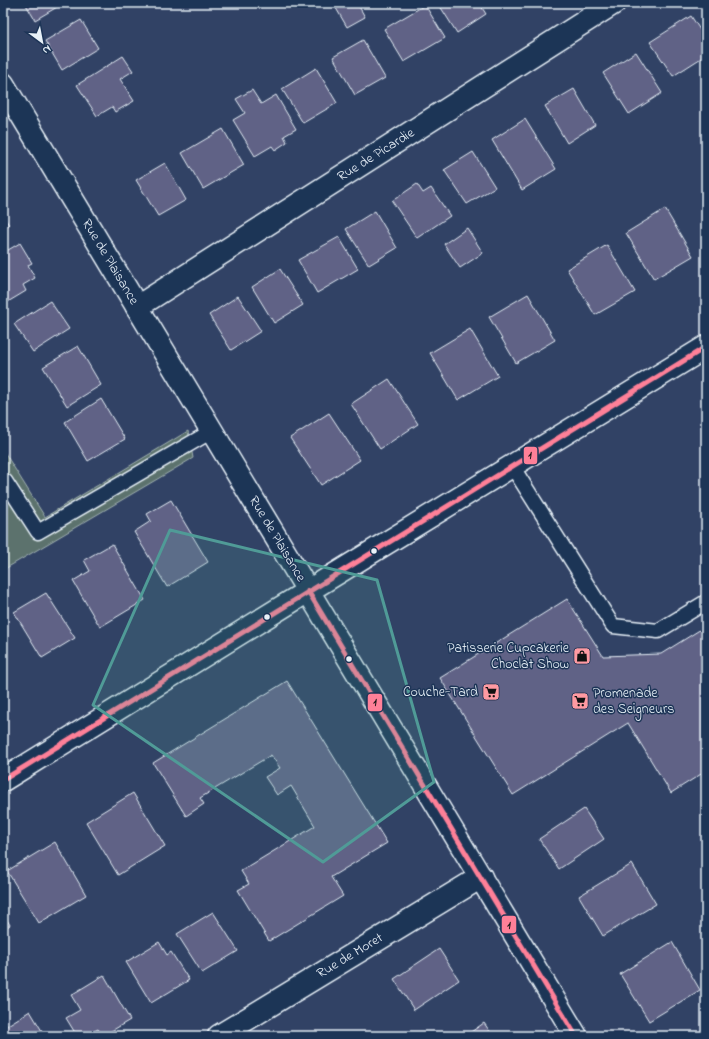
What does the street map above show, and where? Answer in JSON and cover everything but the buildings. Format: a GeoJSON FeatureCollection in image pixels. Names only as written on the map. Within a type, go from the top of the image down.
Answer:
{"type":"FeatureCollection","features":[{"type":"Feature","properties":{"kind":"street","name":"Rue de Picardie"},"geometry":{"type":"LineString","coordinates":[[137,307],[614,3]]}},
{"type":"Feature","properties":{"kind":"street","name":"Rue de Plaisance"},"geometry":{"type":"LineString","coordinates":[[3,84],[576,1036]]}},
{"type":"Feature","properties":{"kind":"street"},"geometry":{"type":"LineString","coordinates":[[3,780],[706,347]]}},
{"type":"Feature","properties":{"kind":"street","name":"Rue de Moret"},"geometry":{"type":"LineString","coordinates":[[219,1036],[481,877]]}},
{"type":"Feature","properties":{"kind":"lane"},"geometry":{"type":"LineString","coordinates":[[5,481],[38,532],[212,431]]}},
{"type":"Feature","properties":{"kind":"lane"},"geometry":{"type":"LineString","coordinates":[[512,466],[613,626],[658,630],[706,602]]}},
{"type":"Feature","properties":{"kind":"highlighted area"},"geometry":{"type":"Polygon","coordinates":[[[170,530],[377,580],[434,782],[323,862],[93,705],[170,530]]]}},
{"type":"Feature","properties":{"kind":"green space"},"geometry":{"type":"Polygon","coordinates":[[[188,431],[193,458],[3,570],[3,450],[45,517],[188,431]]]}},
{"type":"Feature","properties":{"kind":"transit line","name":"1"},"geometry":{"type":"LineString","coordinates":[[3,780],[706,347]]}},
{"type":"Feature","properties":{"kind":"transit line","name":"1"},"geometry":{"type":"LineString","coordinates":[[308,591],[576,1036]]}},
{"type":"Feature","properties":{"kind":"place","name":"Patisserie Cupcakerie Choclat Show"},"geometry":{"type":"Point","coordinates":[582,656]}},
{"type":"Feature","properties":{"kind":"place","name":"Couche-Tard"},"geometry":{"type":"Point","coordinates":[491,692]}},
{"type":"Feature","properties":{"kind":"place","name":"Promenade des Seigneurs"},"geometry":{"type":"Point","coordinates":[580,701]}}]}
